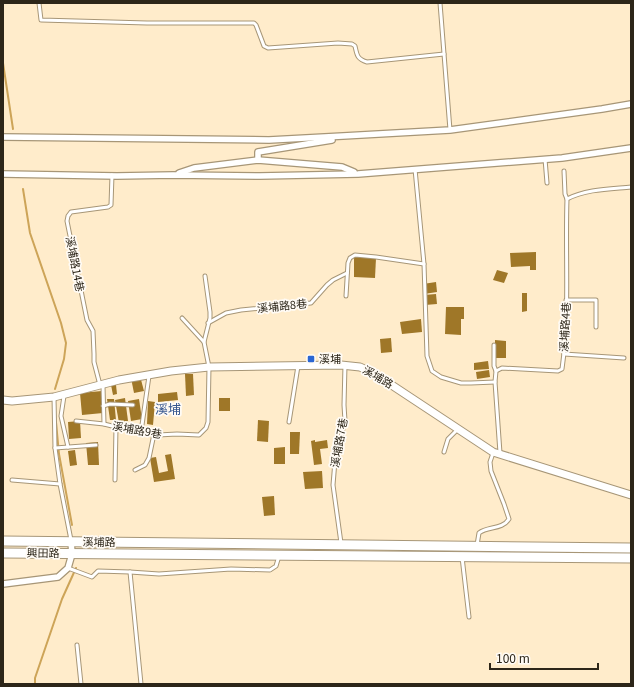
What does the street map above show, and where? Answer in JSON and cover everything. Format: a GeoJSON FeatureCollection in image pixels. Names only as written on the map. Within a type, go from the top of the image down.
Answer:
{"type":"FeatureCollection","features":[{"type":"Feature","properties":{"kind":"main road","name":"興田路"},"geometry":{"type":"LineString","coordinates":[[3,541],[71,541]]}},
{"type":"Feature","properties":{"kind":"main road","name":"溪埔路"},"geometry":{"type":"LineString","coordinates":[[71,541],[631,548]]}},
{"type":"Feature","properties":{"kind":"main road","name":"興田路"},"geometry":{"type":"LineString","coordinates":[[3,553],[72,554]]}},
{"type":"Feature","properties":{"kind":"main road","name":"溪埔路"},"geometry":{"type":"LineString","coordinates":[[72,554],[631,558]]}},
{"type":"Feature","properties":{"kind":"street"},"geometry":{"type":"LineString","coordinates":[[3,137],[269,140],[450,130],[631,104]]}},
{"type":"Feature","properties":{"kind":"street"},"geometry":{"type":"LineString","coordinates":[[258,160],[258,152],[328,141],[343,136]]}},
{"type":"Feature","properties":{"kind":"street"},"geometry":{"type":"LineString","coordinates":[[3,174],[260,176],[358,174],[562,158],[631,148]]}},
{"type":"Feature","properties":{"kind":"street"},"geometry":{"type":"LineString","coordinates":[[173,175],[194,168],[258,160],[342,168],[358,174]]}},
{"type":"Feature","properties":{"kind":"street","name":"溪埔路"},"geometry":{"type":"LineString","coordinates":[[54,397],[102,384],[149,375],[209,367],[345,365],[360,367],[375,374],[497,453],[631,495]]}},
{"type":"Feature","properties":{"kind":"street"},"geometry":{"type":"LineString","coordinates":[[3,400],[54,397]]}},
{"type":"Feature","properties":{"kind":"street"},"geometry":{"type":"LineString","coordinates":[[71,541],[72,554]]}},
{"type":"Feature","properties":{"kind":"street","name":"興田路"},"geometry":{"type":"LineString","coordinates":[[3,584],[58,577],[68,568],[72,554]]}},
{"type":"Feature","properties":{"kind":"lane"},"geometry":{"type":"LineString","coordinates":[[39,3],[41,20],[147,23],[254,23],[264,46],[268,48],[338,43],[352,44],[355,46],[361,60],[367,62],[444,54]]}},
{"type":"Feature","properties":{"kind":"lane"},"geometry":{"type":"LineString","coordinates":[[440,3],[450,130]]}},
{"type":"Feature","properties":{"kind":"lane"},"geometry":{"type":"LineString","coordinates":[[545,159],[547,183]]}},
{"type":"Feature","properties":{"kind":"lane"},"geometry":{"type":"LineString","coordinates":[[415,169],[424,264],[427,356],[432,371],[441,377],[462,383],[471,384],[496,382]]}},
{"type":"Feature","properties":{"kind":"lane","name":"溪埔路4巷"},"geometry":{"type":"LineString","coordinates":[[496,371],[502,368],[558,371],[562,369],[566,300],[567,200],[565,194],[564,171]]}},
{"type":"Feature","properties":{"kind":"lane","name":"溪埔路14巷"},"geometry":{"type":"LineString","coordinates":[[102,384],[94,362],[93,331],[86,320],[67,222],[68,216],[71,212],[108,207],[111,205],[112,175]]}},
{"type":"Feature","properties":{"kind":"lane"},"geometry":{"type":"LineString","coordinates":[[567,200],[575,195],[603,189],[631,187]]}},
{"type":"Feature","properties":{"kind":"lane"},"geometry":{"type":"LineString","coordinates":[[346,296],[348,263],[350,258],[355,255],[424,264]]}},
{"type":"Feature","properties":{"kind":"lane","name":"溪埔路8巷"},"geometry":{"type":"LineString","coordinates":[[208,323],[226,313],[241,310],[311,303],[333,280],[347,274]]}},
{"type":"Feature","properties":{"kind":"lane"},"geometry":{"type":"LineString","coordinates":[[204,342],[210,312],[205,276]]}},
{"type":"Feature","properties":{"kind":"lane"},"geometry":{"type":"LineString","coordinates":[[566,300],[596,300],[596,327]]}},
{"type":"Feature","properties":{"kind":"lane"},"geometry":{"type":"LineString","coordinates":[[182,318],[204,342]]}},
{"type":"Feature","properties":{"kind":"lane","name":"溪埔路9巷"},"geometry":{"type":"LineString","coordinates":[[76,421],[104,424],[158,435],[199,435],[206,428],[208,422],[209,367],[204,342]]}},
{"type":"Feature","properties":{"kind":"lane"},"geometry":{"type":"LineString","coordinates":[[477,547],[479,533],[484,530],[499,527],[506,523],[509,519],[491,471],[490,462],[497,453],[496,371],[493,359],[494,345]]}},
{"type":"Feature","properties":{"kind":"lane"},"geometry":{"type":"LineString","coordinates":[[564,354],[624,358]]}},
{"type":"Feature","properties":{"kind":"lane"},"geometry":{"type":"LineString","coordinates":[[289,422],[298,365]]}},
{"type":"Feature","properties":{"kind":"lane","name":"溪埔路7巷"},"geometry":{"type":"LineString","coordinates":[[341,545],[333,485],[335,461],[345,421],[345,365]]}},
{"type":"Feature","properties":{"kind":"lane"},"geometry":{"type":"LineString","coordinates":[[141,432],[149,375]]}},
{"type":"Feature","properties":{"kind":"lane"},"geometry":{"type":"LineString","coordinates":[[102,384],[104,424]]}},
{"type":"Feature","properties":{"kind":"lane"},"geometry":{"type":"LineString","coordinates":[[64,395],[61,416],[67,447]]}},
{"type":"Feature","properties":{"kind":"lane"},"geometry":{"type":"LineString","coordinates":[[54,397],[56,448],[60,484],[71,541]]}},
{"type":"Feature","properties":{"kind":"lane"},"geometry":{"type":"LineString","coordinates":[[103,406],[110,404],[133,405]]}},
{"type":"Feature","properties":{"kind":"lane"},"geometry":{"type":"LineString","coordinates":[[115,480],[116,427]]}},
{"type":"Feature","properties":{"kind":"lane"},"geometry":{"type":"LineString","coordinates":[[444,452],[448,439],[458,429]]}},
{"type":"Feature","properties":{"kind":"lane"},"geometry":{"type":"LineString","coordinates":[[135,470],[145,465],[149,458],[154,434]]}},
{"type":"Feature","properties":{"kind":"lane"},"geometry":{"type":"LineString","coordinates":[[56,448],[96,445]]}},
{"type":"Feature","properties":{"kind":"lane"},"geometry":{"type":"LineString","coordinates":[[12,480],[60,484]]}},
{"type":"Feature","properties":{"kind":"lane"},"geometry":{"type":"LineString","coordinates":[[68,568],[92,577],[98,571],[159,574],[231,569],[270,570],[276,566],[279,555]]}},
{"type":"Feature","properties":{"kind":"lane"},"geometry":{"type":"LineString","coordinates":[[462,557],[469,617]]}},
{"type":"Feature","properties":{"kind":"lane"},"geometry":{"type":"LineString","coordinates":[[130,572],[141,684]]}},
{"type":"Feature","properties":{"kind":"lane"},"geometry":{"type":"LineString","coordinates":[[77,645],[81,684]]}},
{"type":"Feature","properties":{"kind":"building"},"geometry":{"type":"Polygon","coordinates":[[[536,252],[536,270],[530,270],[530,266],[511,267],[510,253],[536,252]]]}},
{"type":"Feature","properties":{"kind":"building"},"geometry":{"type":"Polygon","coordinates":[[[354,257],[376,258],[375,278],[354,277],[354,257]]]}},
{"type":"Feature","properties":{"kind":"building"},"geometry":{"type":"Polygon","coordinates":[[[497,270],[508,273],[504,283],[493,280],[497,270]]]}},
{"type":"Feature","properties":{"kind":"building"},"geometry":{"type":"Polygon","coordinates":[[[436,282],[437,292],[424,294],[423,284],[436,282]]]}},
{"type":"Feature","properties":{"kind":"building"},"geometry":{"type":"Polygon","coordinates":[[[522,293],[527,293],[527,311],[522,312],[522,293]]]}},
{"type":"Feature","properties":{"kind":"building"},"geometry":{"type":"Polygon","coordinates":[[[436,294],[437,304],[425,305],[424,295],[436,294]]]}},
{"type":"Feature","properties":{"kind":"building"},"geometry":{"type":"Polygon","coordinates":[[[446,307],[464,307],[464,319],[461,319],[461,335],[445,334],[446,307]]]}},
{"type":"Feature","properties":{"kind":"building"},"geometry":{"type":"Polygon","coordinates":[[[421,319],[422,332],[402,334],[400,322],[421,319]]]}},
{"type":"Feature","properties":{"kind":"building"},"geometry":{"type":"Polygon","coordinates":[[[391,338],[392,352],[381,353],[380,339],[391,338]]]}},
{"type":"Feature","properties":{"kind":"building"},"geometry":{"type":"Polygon","coordinates":[[[495,340],[506,341],[506,358],[495,358],[495,340]]]}},
{"type":"Feature","properties":{"kind":"building"},"geometry":{"type":"Polygon","coordinates":[[[488,361],[489,369],[474,370],[474,363],[488,361]]]}},
{"type":"Feature","properties":{"kind":"building"},"geometry":{"type":"Polygon","coordinates":[[[489,370],[490,377],[477,379],[476,372],[489,370]]]}},
{"type":"Feature","properties":{"kind":"building"},"geometry":{"type":"Polygon","coordinates":[[[185,374],[193,374],[194,395],[186,396],[185,374]]]}},
{"type":"Feature","properties":{"kind":"building"},"geometry":{"type":"Polygon","coordinates":[[[140,376],[144,391],[134,393],[131,378],[140,376]]]}},
{"type":"Feature","properties":{"kind":"building"},"geometry":{"type":"Polygon","coordinates":[[[111,385],[116,385],[117,394],[113,395],[111,385]]]}},
{"type":"Feature","properties":{"kind":"building"},"geometry":{"type":"Polygon","coordinates":[[[102,391],[103,413],[82,415],[80,393],[102,391]]]}},
{"type":"Feature","properties":{"kind":"building"},"geometry":{"type":"Polygon","coordinates":[[[177,392],[178,400],[158,402],[158,394],[177,392]]]}},
{"type":"Feature","properties":{"kind":"building"},"geometry":{"type":"Polygon","coordinates":[[[125,398],[128,421],[119,423],[115,400],[125,398]]]}},
{"type":"Feature","properties":{"kind":"building"},"geometry":{"type":"Polygon","coordinates":[[[219,398],[230,398],[230,411],[219,411],[219,398]]]}},
{"type":"Feature","properties":{"kind":"building"},"geometry":{"type":"Polygon","coordinates":[[[107,399],[114,399],[116,420],[110,420],[107,399]]]}},
{"type":"Feature","properties":{"kind":"building"},"geometry":{"type":"Polygon","coordinates":[[[139,399],[142,419],[131,421],[128,401],[139,399]]]}},
{"type":"Feature","properties":{"kind":"building"},"geometry":{"type":"Polygon","coordinates":[[[148,401],[155,402],[153,425],[147,424],[148,401]]]}},
{"type":"Feature","properties":{"kind":"building"},"geometry":{"type":"Polygon","coordinates":[[[158,403],[174,405],[173,413],[157,410],[158,403]]]}},
{"type":"Feature","properties":{"kind":"building"},"geometry":{"type":"Polygon","coordinates":[[[258,420],[269,421],[268,442],[257,441],[258,420]]]}},
{"type":"Feature","properties":{"kind":"building"},"geometry":{"type":"Polygon","coordinates":[[[80,421],[81,438],[69,439],[68,422],[80,421]]]}},
{"type":"Feature","properties":{"kind":"building"},"geometry":{"type":"Polygon","coordinates":[[[290,432],[300,432],[299,454],[290,454],[290,432]]]}},
{"type":"Feature","properties":{"kind":"building"},"geometry":{"type":"Polygon","coordinates":[[[315,440],[315,442],[327,440],[328,448],[320,449],[322,464],[314,465],[311,441],[315,440]]]}},
{"type":"Feature","properties":{"kind":"building"},"geometry":{"type":"Polygon","coordinates":[[[98,442],[99,465],[88,465],[86,443],[98,442]]]}},
{"type":"Feature","properties":{"kind":"building"},"geometry":{"type":"Polygon","coordinates":[[[285,447],[285,464],[274,464],[274,448],[285,447]]]}},
{"type":"Feature","properties":{"kind":"building"},"geometry":{"type":"Polygon","coordinates":[[[75,450],[77,465],[70,466],[68,451],[75,450]]]}},
{"type":"Feature","properties":{"kind":"building"},"geometry":{"type":"Polygon","coordinates":[[[171,454],[175,479],[154,482],[150,458],[156,457],[159,473],[168,471],[165,455],[171,454]]]}},
{"type":"Feature","properties":{"kind":"building"},"geometry":{"type":"Polygon","coordinates":[[[322,471],[323,488],[305,489],[303,472],[322,471]]]}},
{"type":"Feature","properties":{"kind":"building"},"geometry":{"type":"Polygon","coordinates":[[[274,496],[275,515],[264,516],[262,497],[274,496]]]}},
{"type":"Feature","properties":{"kind":"waterway"},"geometry":{"type":"LineString","coordinates":[[3,63],[13,129]]}},
{"type":"Feature","properties":{"kind":"waterway"},"geometry":{"type":"LineString","coordinates":[[23,189],[30,233],[61,323],[66,343],[64,359],[55,389]]}},
{"type":"Feature","properties":{"kind":"waterway"},"geometry":{"type":"LineString","coordinates":[[56,422],[59,454],[72,525]]}},
{"type":"Feature","properties":{"kind":"waterway"},"geometry":{"type":"LineString","coordinates":[[35,684],[35,678],[62,599],[76,568]]}},
{"type":"Feature","properties":{"kind":"place","name":"溪埔"},"geometry":{"type":"Point","coordinates":[311,359]}},
{"type":"Feature","properties":{"kind":"district","name":"溪埔"},"geometry":{"type":"Point","coordinates":[168,409]}}]}
